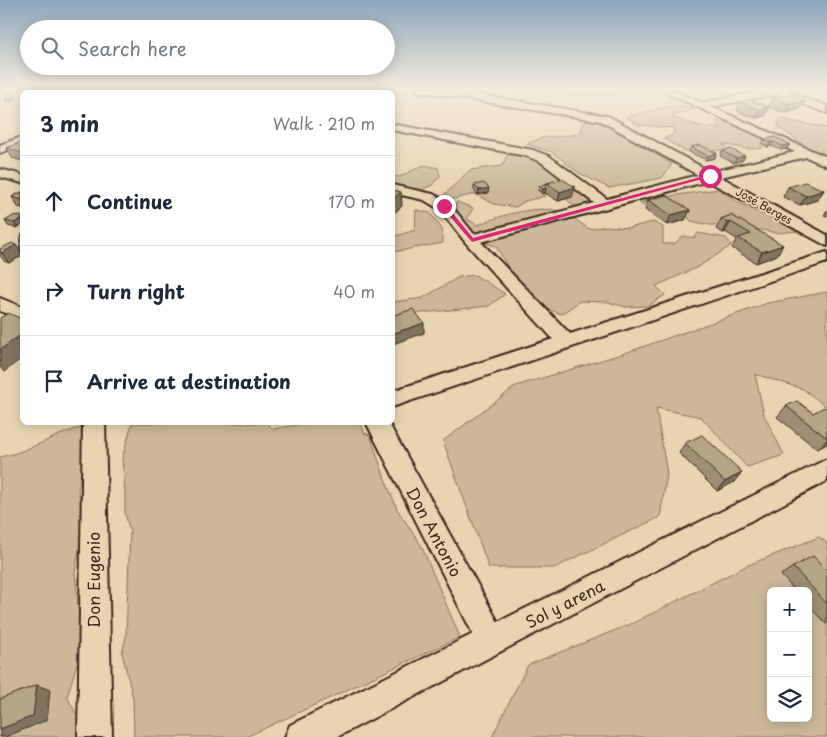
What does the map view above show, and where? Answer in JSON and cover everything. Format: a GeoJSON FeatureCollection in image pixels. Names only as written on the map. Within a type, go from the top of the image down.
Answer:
{"type":"FeatureCollection","features":[{"type":"Feature","properties":{"kind":"street","name":"José Berges"},"geometry":{"type":"LineString","coordinates":[[612,122],[827,241]]}},
{"type":"Feature","properties":{"kind":"street"},"geometry":{"type":"LineString","coordinates":[[738,122],[827,162]]}},
{"type":"Feature","properties":{"kind":"street"},"geometry":{"type":"LineString","coordinates":[[395,128],[529,153],[545,159],[606,205]]}},
{"type":"Feature","properties":{"kind":"street"},"geometry":{"type":"LineString","coordinates":[[0,149],[20,141]]}},
{"type":"Feature","properties":{"kind":"street"},"geometry":{"type":"LineString","coordinates":[[472,240],[710,176],[807,153]]}},
{"type":"Feature","properties":{"kind":"street"},"geometry":{"type":"LineString","coordinates":[[0,173],[20,178]]}},
{"type":"Feature","properties":{"kind":"street"},"geometry":{"type":"LineString","coordinates":[[395,190],[438,202],[452,215],[472,240],[566,342]]}},
{"type":"Feature","properties":{"kind":"street"},"geometry":{"type":"LineString","coordinates":[[395,398],[827,256]]}},
{"type":"Feature","properties":{"kind":"street"},"geometry":{"type":"LineString","coordinates":[[0,304],[20,312]]}},
{"type":"Feature","properties":{"kind":"street","name":"Don Eugenio"},"geometry":{"type":"LineString","coordinates":[[94,425],[95,737]]}},
{"type":"Feature","properties":{"kind":"street","name":"Don Antonio"},"geometry":{"type":"LineString","coordinates":[[380,425],[492,641]]}},
{"type":"Feature","properties":{"kind":"street","name":"Sol y arena"},"geometry":{"type":"LineString","coordinates":[[302,737],[827,469]]}},
{"type":"Feature","properties":{"kind":"shaded area"},"geometry":{"type":"Polygon","coordinates":[[[602,122],[672,164],[662,178],[609,188],[579,173],[552,152],[526,144],[542,138],[580,134],[583,124],[602,122]]]}},
{"type":"Feature","properties":{"kind":"shaded area"},"geometry":{"type":"Polygon","coordinates":[[[635,122],[688,122],[700,126],[721,128],[717,122],[729,122],[772,141],[760,144],[763,148],[748,149],[722,144],[730,150],[685,151],[664,139],[674,134],[673,128],[639,125],[635,122]]]}},
{"type":"Feature","properties":{"kind":"shaded area"},"geometry":{"type":"Polygon","coordinates":[[[779,122],[798,122],[827,128],[827,156],[807,147],[778,127],[779,122]]]}},
{"type":"Feature","properties":{"kind":"shaded area"},"geometry":{"type":"Polygon","coordinates":[[[519,154],[560,174],[594,204],[579,211],[560,193],[545,191],[545,196],[525,201],[516,207],[494,204],[475,194],[445,201],[444,195],[470,170],[502,166],[507,155],[519,154]]]}},
{"type":"Feature","properties":{"kind":"shaded area"},"geometry":{"type":"Polygon","coordinates":[[[424,165],[438,168],[440,176],[432,185],[410,195],[395,191],[395,176],[399,177],[424,165]]]}},
{"type":"Feature","properties":{"kind":"shaded area"},"geometry":{"type":"Polygon","coordinates":[[[719,189],[739,203],[798,231],[777,233],[735,225],[710,225],[691,221],[684,213],[649,208],[640,203],[657,198],[719,189]]]}},
{"type":"Feature","properties":{"kind":"shaded area"},"geometry":{"type":"Polygon","coordinates":[[[457,202],[473,208],[467,219],[478,225],[520,212],[542,209],[566,213],[589,229],[607,226],[628,228],[653,222],[663,227],[663,244],[674,244],[683,236],[694,238],[698,233],[726,238],[732,245],[698,267],[656,286],[665,295],[648,306],[626,307],[608,302],[580,301],[561,314],[527,301],[496,246],[474,240],[452,211],[457,202]]]}},
{"type":"Feature","properties":{"kind":"shaded area"},"geometry":{"type":"Polygon","coordinates":[[[416,210],[430,213],[442,229],[443,243],[395,252],[395,236],[415,230],[416,210]]]}},
{"type":"Feature","properties":{"kind":"shaded area"},"geometry":{"type":"Polygon","coordinates":[[[475,275],[505,294],[489,306],[395,316],[395,302],[423,298],[459,277],[475,275]]]}},
{"type":"Feature","properties":{"kind":"shaded area"},"geometry":{"type":"Polygon","coordinates":[[[827,292],[827,407],[803,389],[755,374],[764,415],[784,455],[747,467],[701,417],[656,408],[667,474],[660,517],[554,568],[489,568],[443,441],[516,386],[625,353],[768,303],[827,292]]]}},
{"type":"Feature","properties":{"kind":"shaded area"},"geometry":{"type":"Polygon","coordinates":[[[131,425],[269,425],[273,429],[296,425],[362,425],[364,433],[370,435],[397,509],[421,545],[460,637],[246,737],[134,737],[133,698],[122,653],[126,637],[130,531],[125,514],[122,459],[131,425]]]}},
{"type":"Feature","properties":{"kind":"shaded area"},"geometry":{"type":"Polygon","coordinates":[[[89,426],[78,489],[84,520],[75,573],[82,647],[67,697],[89,737],[0,737],[0,457],[23,451],[66,432],[89,426]]]}},
{"type":"Feature","properties":{"kind":"shaded area"},"geometry":{"type":"Polygon","coordinates":[[[819,537],[827,543],[827,737],[492,737],[528,665],[631,624],[746,566],[819,537]]]}},
{"type":"Feature","properties":{"kind":"building"},"geometry":{"type":"Polygon","coordinates":[[[775,137],[790,144],[783,146],[764,140],[775,137]]]}},
{"type":"Feature","properties":{"kind":"building"},"geometry":{"type":"Polygon","coordinates":[[[20,143],[20,152],[7,148],[20,143]]]}},
{"type":"Feature","properties":{"kind":"building"},"geometry":{"type":"Polygon","coordinates":[[[700,145],[717,153],[708,156],[691,147],[700,145]]]}},
{"type":"Feature","properties":{"kind":"building"},"geometry":{"type":"Polygon","coordinates":[[[731,149],[745,156],[736,158],[722,151],[731,149]]]}},
{"type":"Feature","properties":{"kind":"building"},"geometry":{"type":"Polygon","coordinates":[[[562,179],[575,187],[560,192],[547,183],[562,179]]]}},
{"type":"Feature","properties":{"kind":"building"},"geometry":{"type":"Polygon","coordinates":[[[805,182],[824,190],[806,196],[788,187],[805,182]]]}},
{"type":"Feature","properties":{"kind":"building"},"geometry":{"type":"Polygon","coordinates":[[[484,183],[489,188],[479,190],[474,185],[484,183]]]}},
{"type":"Feature","properties":{"kind":"building"},"geometry":{"type":"Polygon","coordinates":[[[547,184],[546,188],[543,189],[539,186],[547,184]]]}},
{"type":"Feature","properties":{"kind":"building"},"geometry":{"type":"Polygon","coordinates":[[[395,191],[401,192],[395,197],[395,191]]]}},
{"type":"Feature","properties":{"kind":"building"},"geometry":{"type":"Polygon","coordinates":[[[20,193],[20,199],[12,197],[20,193]]]}},
{"type":"Feature","properties":{"kind":"building"},"geometry":{"type":"Polygon","coordinates":[[[666,195],[690,210],[671,215],[648,200],[666,195]]]}},
{"type":"Feature","properties":{"kind":"building"},"geometry":{"type":"Polygon","coordinates":[[[15,215],[20,216],[20,220],[14,223],[5,221],[15,215]]]}},
{"type":"Feature","properties":{"kind":"building"},"geometry":{"type":"Polygon","coordinates":[[[731,215],[783,245],[762,252],[738,238],[751,234],[731,222],[728,223],[721,219],[731,215]]]}},
{"type":"Feature","properties":{"kind":"building"},"geometry":{"type":"Polygon","coordinates":[[[12,243],[16,245],[2,253],[0,252],[0,249],[12,243]]]}},
{"type":"Feature","properties":{"kind":"building"},"geometry":{"type":"Polygon","coordinates":[[[413,309],[424,323],[395,333],[395,315],[413,309]]]}},
{"type":"Feature","properties":{"kind":"building"},"geometry":{"type":"Polygon","coordinates":[[[8,313],[20,318],[20,335],[0,350],[0,318],[8,313]]]}},
{"type":"Feature","properties":{"kind":"building"},"geometry":{"type":"Polygon","coordinates":[[[797,401],[813,413],[824,407],[827,410],[827,438],[786,406],[797,401]]]}},
{"type":"Feature","properties":{"kind":"building"},"geometry":{"type":"Polygon","coordinates":[[[702,435],[742,472],[725,482],[685,443],[702,435]]]}},
{"type":"Feature","properties":{"kind":"building"},"geometry":{"type":"Polygon","coordinates":[[[813,556],[827,570],[827,604],[812,587],[793,567],[813,556]]]}},
{"type":"Feature","properties":{"kind":"building"},"geometry":{"type":"Polygon","coordinates":[[[37,685],[33,716],[0,729],[0,699],[37,685]]]}},
{"type":"Feature","properties":{"kind":"route"},"geometry":{"type":"LineString","coordinates":[[444,206],[472,240],[710,176]]}}]}
